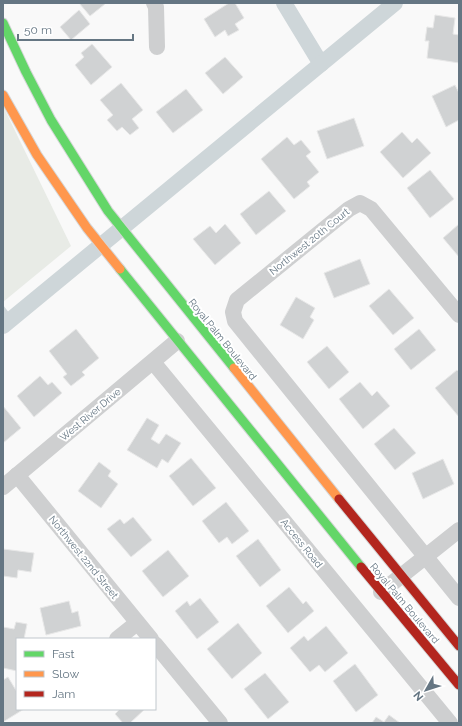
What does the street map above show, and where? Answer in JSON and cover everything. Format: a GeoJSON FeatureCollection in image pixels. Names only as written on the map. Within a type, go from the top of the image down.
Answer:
{"type":"FeatureCollection","features":[{"type":"Feature","properties":{"kind":"main road","name":"Royal Palm Boulevard"},"geometry":{"type":"LineString","coordinates":[[3,23],[17,56],[47,113],[78,166],[108,211],[136,248],[401,577],[459,646]]}},
{"type":"Feature","properties":{"kind":"main road","name":"Royal Palm Boulevard"},"geometry":{"type":"LineString","coordinates":[[3,95],[37,155],[87,228],[115,265],[381,592],[459,685]]}},
{"type":"Feature","properties":{"kind":"street"},"geometry":{"type":"LineString","coordinates":[[154,3],[156,7],[157,47]]}},
{"type":"Feature","properties":{"kind":"street","name":"Northwest 20th Court"},"geometry":{"type":"LineString","coordinates":[[426,557],[235,321],[233,312],[237,300],[349,208],[360,203],[371,209],[459,315]]}},
{"type":"Feature","properties":{"kind":"street","name":"West River Drive"},"geometry":{"type":"LineString","coordinates":[[3,487],[177,342]]}},
{"type":"Feature","properties":{"kind":"street","name":"Access Road"},"geometry":{"type":"LineString","coordinates":[[154,362],[450,723]]}},
{"type":"Feature","properties":{"kind":"street","name":"Northwest 22nd Street"},"geometry":{"type":"LineString","coordinates":[[17,475],[150,638]]}},
{"type":"Feature","properties":{"kind":"street"},"geometry":{"type":"LineString","coordinates":[[381,592],[459,530]]}},
{"type":"Feature","properties":{"kind":"street"},"geometry":{"type":"LineString","coordinates":[[426,557],[459,598]]}},
{"type":"Feature","properties":{"kind":"street"},"geometry":{"type":"LineString","coordinates":[[118,638],[137,623]]}},
{"type":"Feature","properties":{"kind":"street"},"geometry":{"type":"LineString","coordinates":[[156,645],[220,723]]}},
{"type":"Feature","properties":{"kind":"shaded area"},"geometry":{"type":"Polygon","coordinates":[[[3,106],[71,246],[3,302],[3,106]]]}},
{"type":"Feature","properties":{"kind":"shaded area"},"geometry":{"type":"Polygon","coordinates":[[[3,305],[13,318],[3,326],[3,305]]]}},
{"type":"Feature","properties":{"kind":"building"},"geometry":{"type":"Polygon","coordinates":[[[79,3],[105,3],[105,4],[90,16],[79,3]]]}},
{"type":"Feature","properties":{"kind":"building"},"geometry":{"type":"Polygon","coordinates":[[[229,3],[235,3],[244,18],[235,24],[239,30],[228,36],[225,30],[215,37],[204,19],[229,3]]]}},
{"type":"Feature","properties":{"kind":"building"},"geometry":{"type":"Polygon","coordinates":[[[79,10],[90,24],[71,40],[60,27],[79,10]]]}},
{"type":"Feature","properties":{"kind":"building"},"geometry":{"type":"Polygon","coordinates":[[[435,15],[455,18],[453,34],[459,35],[459,63],[427,58],[429,41],[425,41],[427,27],[433,28],[435,15]]]}},
{"type":"Feature","properties":{"kind":"building"},"geometry":{"type":"Polygon","coordinates":[[[92,44],[112,67],[91,85],[75,65],[84,57],[81,53],[92,44]]]}},
{"type":"Feature","properties":{"kind":"building"},"geometry":{"type":"Polygon","coordinates":[[[225,57],[243,77],[223,94],[205,73],[225,57]]]}},
{"type":"Feature","properties":{"kind":"building"},"geometry":{"type":"Polygon","coordinates":[[[121,83],[143,110],[132,119],[139,128],[130,135],[122,127],[117,131],[107,120],[113,115],[100,100],[121,83]]]}},
{"type":"Feature","properties":{"kind":"building"},"geometry":{"type":"Polygon","coordinates":[[[455,85],[459,93],[459,120],[446,127],[432,96],[455,85]]]}},
{"type":"Feature","properties":{"kind":"building"},"geometry":{"type":"Polygon","coordinates":[[[186,89],[203,110],[173,133],[156,112],[186,89]]]}},
{"type":"Feature","properties":{"kind":"building"},"geometry":{"type":"Polygon","coordinates":[[[354,118],[364,146],[327,159],[317,131],[354,118]]]}},
{"type":"Feature","properties":{"kind":"building"},"geometry":{"type":"Polygon","coordinates":[[[402,132],[412,143],[417,138],[431,153],[403,178],[380,152],[402,132]]]}},
{"type":"Feature","properties":{"kind":"building"},"geometry":{"type":"Polygon","coordinates":[[[287,137],[294,145],[301,140],[311,152],[306,156],[319,172],[307,182],[310,186],[294,199],[261,159],[287,137]]]}},
{"type":"Feature","properties":{"kind":"building"},"geometry":{"type":"Polygon","coordinates":[[[430,170],[454,199],[430,218],[407,188],[430,170]]]}},
{"type":"Feature","properties":{"kind":"building"},"geometry":{"type":"Polygon","coordinates":[[[269,191],[286,211],[256,235],[240,214],[269,191]]]}},
{"type":"Feature","properties":{"kind":"building"},"geometry":{"type":"Polygon","coordinates":[[[225,224],[241,243],[215,265],[193,239],[210,226],[216,233],[225,224]]]}},
{"type":"Feature","properties":{"kind":"building"},"geometry":{"type":"Polygon","coordinates":[[[459,224],[459,257],[443,238],[459,224]]]}},
{"type":"Feature","properties":{"kind":"building"},"geometry":{"type":"Polygon","coordinates":[[[360,259],[370,284],[334,298],[324,273],[360,259]]]}},
{"type":"Feature","properties":{"kind":"building"},"geometry":{"type":"Polygon","coordinates":[[[389,289],[414,318],[393,335],[369,306],[389,289]]]}},
{"type":"Feature","properties":{"kind":"building"},"geometry":{"type":"Polygon","coordinates":[[[296,297],[315,308],[310,317],[314,320],[303,339],[280,325],[296,297]]]}},
{"type":"Feature","properties":{"kind":"building"},"geometry":{"type":"Polygon","coordinates":[[[76,329],[99,358],[82,372],[85,375],[71,386],[63,377],[67,374],[49,351],[76,329]]]}},
{"type":"Feature","properties":{"kind":"building"},"geometry":{"type":"Polygon","coordinates":[[[419,329],[436,350],[411,370],[394,349],[419,329]]]}},
{"type":"Feature","properties":{"kind":"building"},"geometry":{"type":"Polygon","coordinates":[[[327,346],[349,372],[329,389],[307,362],[327,346]]]}},
{"type":"Feature","properties":{"kind":"building"},"geometry":{"type":"Polygon","coordinates":[[[457,370],[459,372],[459,417],[435,388],[457,370]]]}},
{"type":"Feature","properties":{"kind":"building"},"geometry":{"type":"Polygon","coordinates":[[[40,376],[48,385],[52,382],[62,393],[34,417],[17,396],[40,376]]]}},
{"type":"Feature","properties":{"kind":"building"},"geometry":{"type":"Polygon","coordinates":[[[360,382],[372,396],[377,391],[390,406],[363,429],[339,399],[360,382]]]}},
{"type":"Feature","properties":{"kind":"building"},"geometry":{"type":"Polygon","coordinates":[[[3,406],[21,428],[3,443],[3,406]]]}},
{"type":"Feature","properties":{"kind":"building"},"geometry":{"type":"Polygon","coordinates":[[[147,418],[159,425],[151,439],[159,444],[166,434],[181,443],[168,463],[162,459],[157,468],[127,450],[147,418]]]}},
{"type":"Feature","properties":{"kind":"building"},"geometry":{"type":"Polygon","coordinates":[[[394,428],[416,453],[395,470],[374,444],[394,428]]]}},
{"type":"Feature","properties":{"kind":"building"},"geometry":{"type":"Polygon","coordinates":[[[191,458],[216,488],[193,506],[169,476],[191,458]]]}},
{"type":"Feature","properties":{"kind":"building"},"geometry":{"type":"Polygon","coordinates":[[[443,459],[454,484],[423,499],[412,473],[443,459]]]}},
{"type":"Feature","properties":{"kind":"building"},"geometry":{"type":"Polygon","coordinates":[[[99,462],[111,471],[108,476],[118,484],[101,508],[78,491],[99,462]]]}},
{"type":"Feature","properties":{"kind":"building"},"geometry":{"type":"Polygon","coordinates":[[[226,502],[249,531],[232,544],[227,537],[219,543],[202,521],[226,502]]]}},
{"type":"Feature","properties":{"kind":"building"},"geometry":{"type":"Polygon","coordinates":[[[133,517],[152,540],[131,557],[107,529],[120,519],[124,524],[133,517]]]}},
{"type":"Feature","properties":{"kind":"building"},"geometry":{"type":"Polygon","coordinates":[[[258,539],[281,570],[260,587],[236,556],[258,539]]]}},
{"type":"Feature","properties":{"kind":"building"},"geometry":{"type":"Polygon","coordinates":[[[3,549],[34,553],[31,572],[18,570],[17,578],[3,576],[3,549]]]}},
{"type":"Feature","properties":{"kind":"building"},"geometry":{"type":"Polygon","coordinates":[[[168,550],[189,576],[163,597],[142,571],[168,550]]]}},
{"type":"Feature","properties":{"kind":"building"},"geometry":{"type":"Polygon","coordinates":[[[289,587],[303,604],[306,601],[314,611],[288,633],[266,606],[289,587]]]}},
{"type":"Feature","properties":{"kind":"building"},"geometry":{"type":"Polygon","coordinates":[[[200,598],[219,622],[197,639],[175,611],[187,601],[190,606],[200,598]]]}},
{"type":"Feature","properties":{"kind":"building"},"geometry":{"type":"Polygon","coordinates":[[[69,601],[72,613],[78,611],[81,626],[46,635],[40,608],[69,601]]]}},
{"type":"Feature","properties":{"kind":"building"},"geometry":{"type":"Polygon","coordinates":[[[16,622],[27,624],[24,638],[16,638],[16,671],[3,668],[3,627],[14,629],[16,622]]]}},
{"type":"Feature","properties":{"kind":"building"},"geometry":{"type":"Polygon","coordinates":[[[238,623],[262,653],[232,679],[207,649],[238,623]]]}},
{"type":"Feature","properties":{"kind":"building"},"geometry":{"type":"Polygon","coordinates":[[[326,626],[348,653],[325,672],[319,665],[310,672],[290,648],[304,636],[308,641],[326,626]]]}},
{"type":"Feature","properties":{"kind":"building"},"geometry":{"type":"Polygon","coordinates":[[[355,664],[378,695],[356,712],[333,681],[355,664]]]}},
{"type":"Feature","properties":{"kind":"building"},"geometry":{"type":"Polygon","coordinates":[[[265,673],[289,702],[268,719],[244,689],[265,673]]]}},
{"type":"Feature","properties":{"kind":"building"},"geometry":{"type":"Polygon","coordinates":[[[8,677],[16,690],[16,710],[22,710],[3,722],[3,680],[8,677]]]}},
{"type":"Feature","properties":{"kind":"building"},"geometry":{"type":"Polygon","coordinates":[[[119,710],[144,710],[130,723],[123,723],[115,714],[119,710]]]}},
{"type":"Feature","properties":{"kind":"building"},"geometry":{"type":"Polygon","coordinates":[[[389,715],[400,723],[372,723],[376,717],[384,722],[389,715]]]}},
{"type":"Feature","properties":{"kind":"waterway"},"geometry":{"type":"LineString","coordinates":[[284,3],[321,64]]}},
{"type":"Feature","properties":{"kind":"waterway"},"geometry":{"type":"LineString","coordinates":[[3,326],[395,3]]}},
{"type":"Feature","properties":{"kind":"traffic: fast"},"geometry":{"type":"LineString","coordinates":[[3,23],[51,120],[108,211],[234,368]]}},
{"type":"Feature","properties":{"kind":"traffic: fast"},"geometry":{"type":"LineString","coordinates":[[120,269],[361,567]]}},
{"type":"Feature","properties":{"kind":"traffic: slow"},"geometry":{"type":"LineString","coordinates":[[3,95],[37,155],[87,228],[120,269]]}},
{"type":"Feature","properties":{"kind":"traffic: slow"},"geometry":{"type":"LineString","coordinates":[[234,368],[339,499]]}},
{"type":"Feature","properties":{"kind":"traffic: jam"},"geometry":{"type":"LineString","coordinates":[[339,499],[459,646]]}},
{"type":"Feature","properties":{"kind":"traffic: jam"},"geometry":{"type":"LineString","coordinates":[[361,567],[459,685]]}}]}
